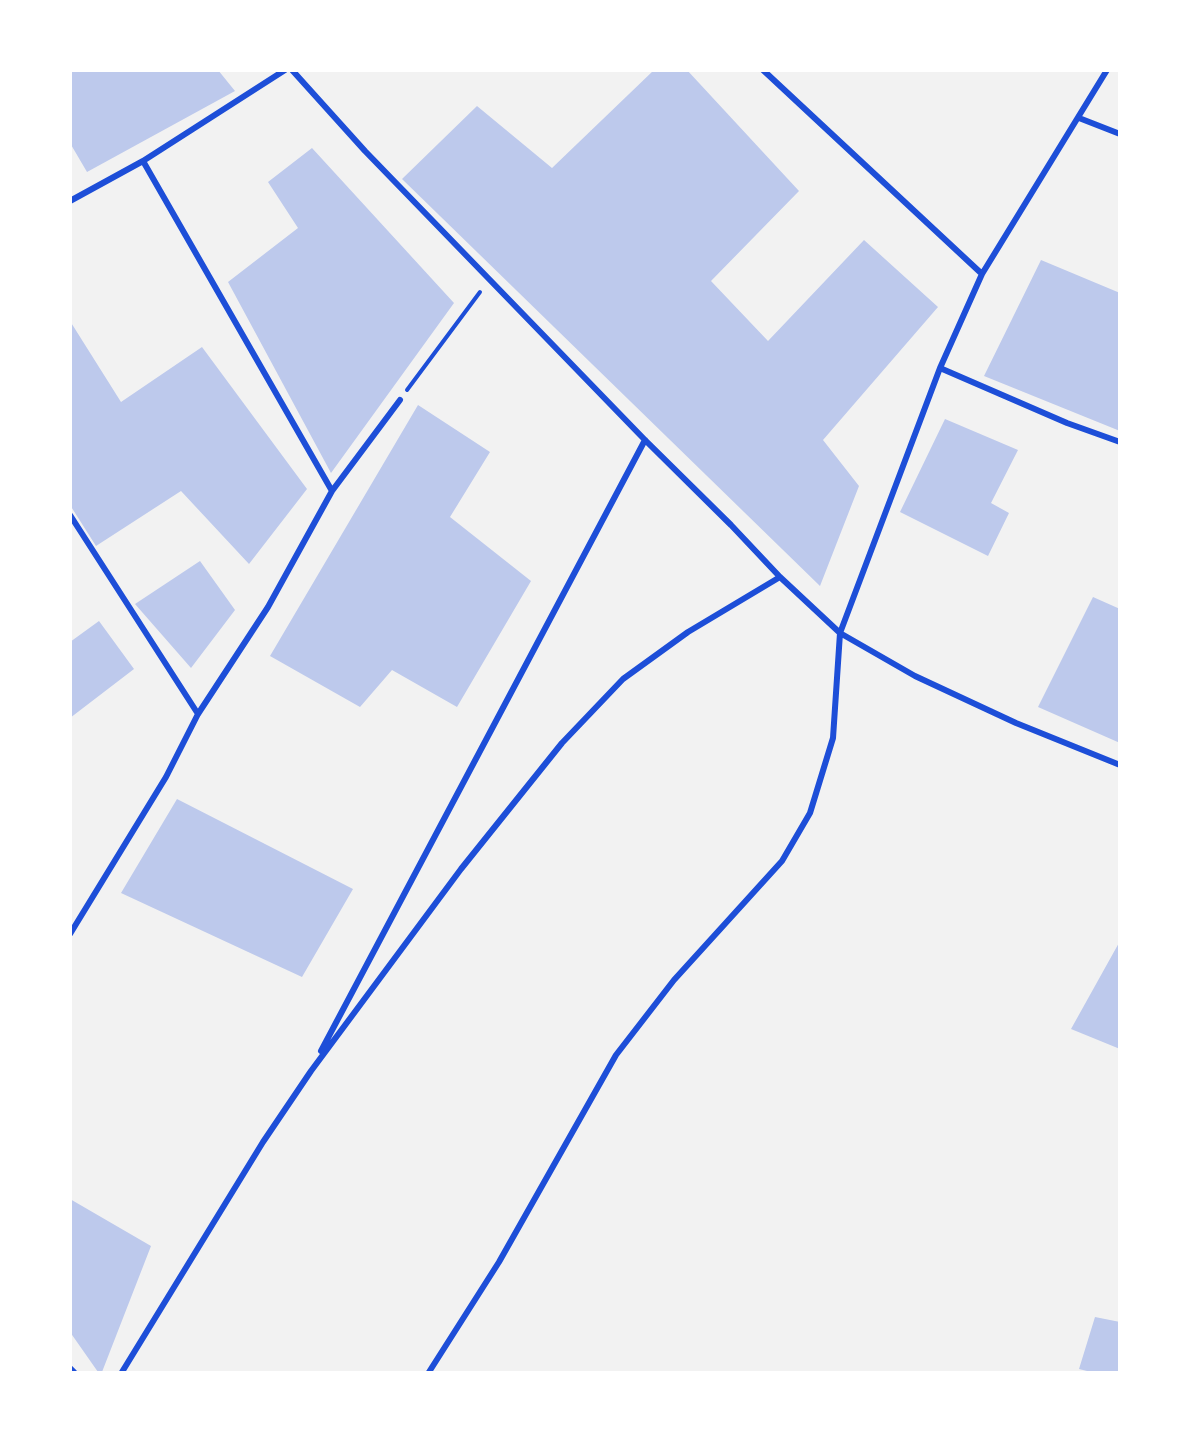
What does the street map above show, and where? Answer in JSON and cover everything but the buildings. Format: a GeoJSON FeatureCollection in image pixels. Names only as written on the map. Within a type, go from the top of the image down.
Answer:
{"type":"FeatureCollection","features":[{"type":"Feature","properties":{"kind":"street"},"geometry":{"type":"LineString","coordinates":[[70,201],[143,161],[285,70]]}},
{"type":"Feature","properties":{"kind":"street"},"geometry":{"type":"LineString","coordinates":[[292,70],[365,151],[645,440],[780,577],[840,633],[915,676],[1016,723],[1119,765]]}},
{"type":"Feature","properties":{"kind":"street"},"geometry":{"type":"LineString","coordinates":[[763,70],[982,274]]}},
{"type":"Feature","properties":{"kind":"street"},"geometry":{"type":"LineString","coordinates":[[429,1372],[499,1262],[616,1055],[674,980],[782,861],[810,813],[833,738],[840,633],[940,368],[982,274],[1107,70]]}},
{"type":"Feature","properties":{"kind":"street"},"geometry":{"type":"LineString","coordinates":[[1079,118],[1119,134]]}},
{"type":"Feature","properties":{"kind":"street"},"geometry":{"type":"LineString","coordinates":[[143,161],[332,491]]}},
{"type":"Feature","properties":{"kind":"street"},"geometry":{"type":"LineString","coordinates":[[940,368],[1067,423],[1119,442]]}},
{"type":"Feature","properties":{"kind":"street"},"geometry":{"type":"LineString","coordinates":[[71,930],[166,777],[198,714],[268,607],[332,491],[400,400]]}},
{"type":"Feature","properties":{"kind":"street"},"geometry":{"type":"LineString","coordinates":[[311,1071],[645,440]]}},
{"type":"Feature","properties":{"kind":"street"},"geometry":{"type":"LineString","coordinates":[[70,515],[198,714]]}},
{"type":"Feature","properties":{"kind":"street"},"geometry":{"type":"LineString","coordinates":[[122,1372],[263,1142],[311,1071],[462,869],[562,742],[623,680],[688,632],[780,577]]}},
{"type":"Feature","properties":{"kind":"street"},"geometry":{"type":"LineString","coordinates":[[70,1368],[74,1372]]}},
{"type":"Feature","properties":{"kind":"path"},"geometry":{"type":"LineString","coordinates":[[400,400],[489,279]]}}]}
